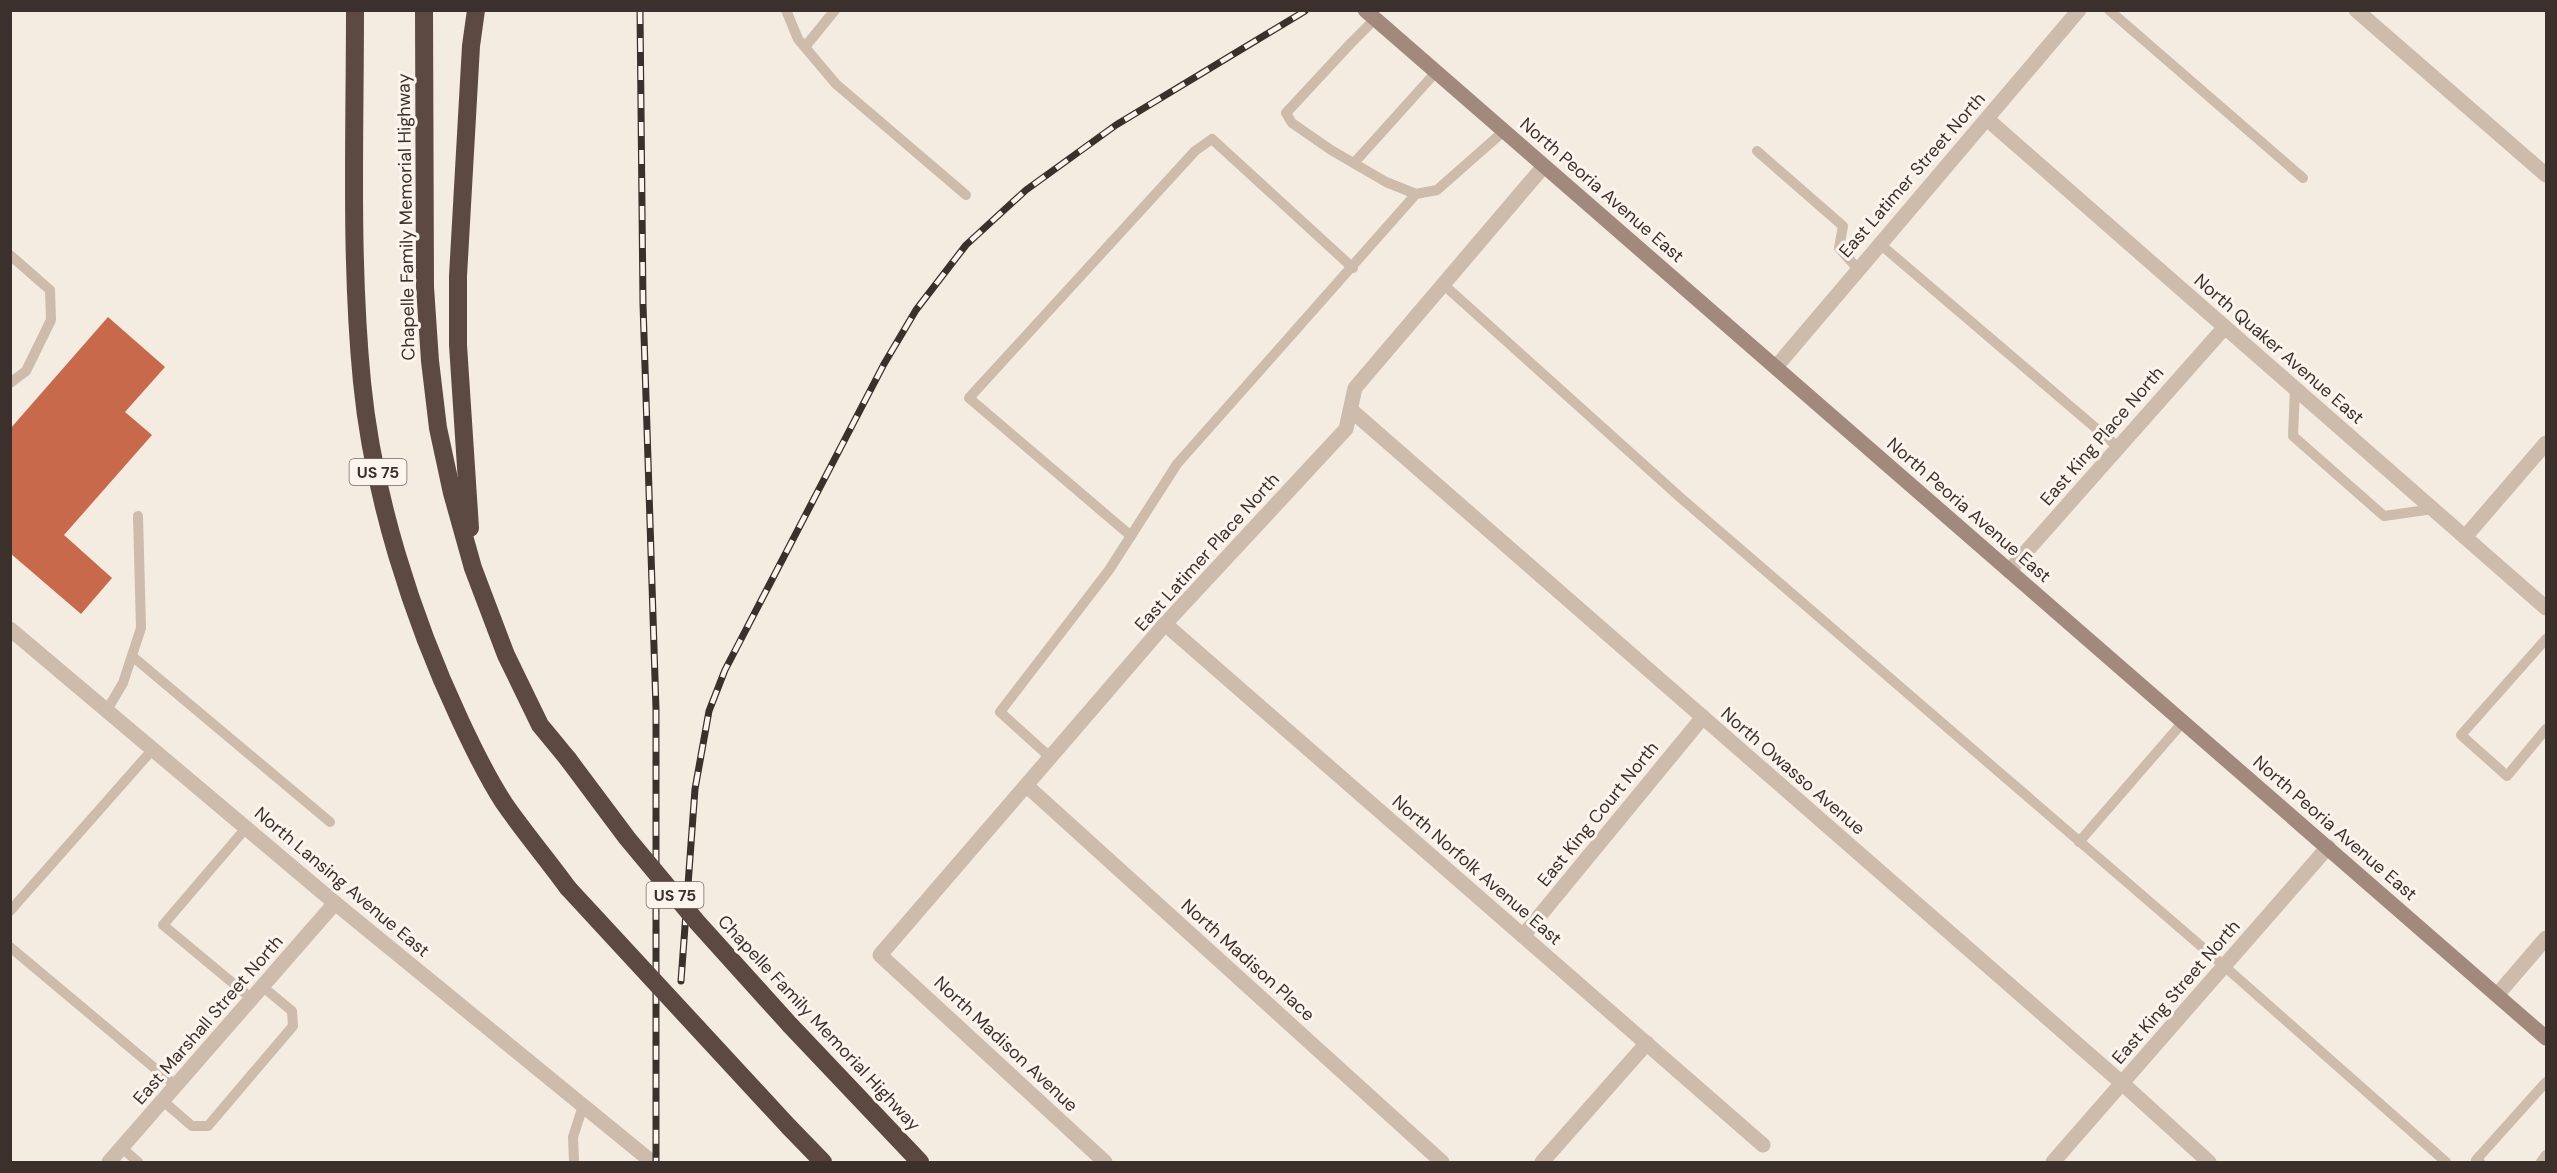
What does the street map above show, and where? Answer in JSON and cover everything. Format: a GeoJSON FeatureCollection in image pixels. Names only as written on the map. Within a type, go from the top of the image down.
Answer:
{"type":"FeatureCollection","features":[{"type":"Feature","properties":{"kind":"highway","name":"US 75"},"geometry":{"type":"LineString","coordinates":[[355,10],[355,229],[362,384],[376,463],[393,536],[419,624],[439,676],[471,742],[504,802],[568,888],[823,1162]]}},
{"type":"Feature","properties":{"kind":"highway","name":"Chapelle Family Memorial Highway"},"geometry":{"type":"LineString","coordinates":[[424,10],[425,287],[430,361],[438,428],[452,493],[473,568],[506,655],[540,725],[627,838],[683,905],[790,1025],[920,1162]]}},
{"type":"Feature","properties":{"kind":"highway"},"geometry":{"type":"LineString","coordinates":[[473,568],[458,345],[458,276],[471,46],[476,10]]}},
{"type":"Feature","properties":{"kind":"main road","name":"North Peoria Avenue East"},"geometry":{"type":"LineString","coordinates":[[1370,15],[2547,1038]]}},
{"type":"Feature","properties":{"kind":"street","name":"East Latimer Street North"},"geometry":{"type":"LineString","coordinates":[[1776,367],[2079,10]]}},
{"type":"Feature","properties":{"kind":"street"},"geometry":{"type":"LineString","coordinates":[[2356,10],[2547,175]]}},
{"type":"Feature","properties":{"kind":"street","name":"North Quaker Avenue East"},"geometry":{"type":"LineString","coordinates":[[1986,118],[2547,608]]}},
{"type":"Feature","properties":{"kind":"street","name":"East Latimer Place North"},"geometry":{"type":"LineString","coordinates":[[880,955],[1165,624],[1346,429],[1355,388],[1544,166]]}},
{"type":"Feature","properties":{"kind":"street","name":"East King Place North"},"geometry":{"type":"LineString","coordinates":[[2009,572],[2225,327]]}},
{"type":"Feature","properties":{"kind":"street","name":"North Owasso Avenue"},"geometry":{"type":"LineString","coordinates":[[1351,410],[2123,1084],[2209,1162]]}},
{"type":"Feature","properties":{"kind":"street"},"geometry":{"type":"LineString","coordinates":[[2465,537],[2547,443]]}},
{"type":"Feature","properties":{"kind":"street","name":"North Norfolk Avenue East"},"geometry":{"type":"LineString","coordinates":[[1165,624],[1763,1145]]}},
{"type":"Feature","properties":{"kind":"street","name":"North Lansing Avenue East"},"geometry":{"type":"LineString","coordinates":[[10,629],[335,903],[652,1162]]}},
{"type":"Feature","properties":{"kind":"street","name":"East King Court North"},"geometry":{"type":"LineString","coordinates":[[1523,936],[1702,717]]}},
{"type":"Feature","properties":{"kind":"street","name":"North Madison Place"},"geometry":{"type":"LineString","coordinates":[[1027,786],[1442,1162]]}},
{"type":"Feature","properties":{"kind":"street","name":"East King Street North"},"geometry":{"type":"LineString","coordinates":[[2053,1162],[2328,846]]}},
{"type":"Feature","properties":{"kind":"street","name":"East Marshall Street North"},"geometry":{"type":"LineString","coordinates":[[110,1162],[335,903]]}},
{"type":"Feature","properties":{"kind":"street"},"geometry":{"type":"LineString","coordinates":[[2497,995],[2547,938]]}},
{"type":"Feature","properties":{"kind":"street","name":"North Madison Avenue"},"geometry":{"type":"LineString","coordinates":[[880,955],[1105,1162]]}},
{"type":"Feature","properties":{"kind":"street"},"geometry":{"type":"LineString","coordinates":[[1542,1162],[1647,1043]]}},
{"type":"Feature","properties":{"kind":"lane"},"geometry":{"type":"LineString","coordinates":[[786,10],[798,39],[836,84],[966,195]]}},
{"type":"Feature","properties":{"kind":"lane"},"geometry":{"type":"LineString","coordinates":[[805,47],[835,10]]}},
{"type":"Feature","properties":{"kind":"lane"},"geometry":{"type":"LineString","coordinates":[[2109,10],[2303,178]]}},
{"type":"Feature","properties":{"kind":"lane"},"geometry":{"type":"LineString","coordinates":[[1370,15],[1350,43],[1286,113],[1292,123],[1386,182],[1416,194],[1437,190],[1504,131]]}},
{"type":"Feature","properties":{"kind":"lane"},"geometry":{"type":"LineString","coordinates":[[1354,163],[1436,72]]}},
{"type":"Feature","properties":{"kind":"lane"},"geometry":{"type":"LineString","coordinates":[[1131,536],[969,398],[1195,152],[1212,139],[1353,268]]}},
{"type":"Feature","properties":{"kind":"lane"},"geometry":{"type":"LineString","coordinates":[[1757,151],[1843,226],[1839,248],[1858,269]]}},
{"type":"Feature","properties":{"kind":"lane"},"geometry":{"type":"LineString","coordinates":[[1051,758],[1000,712],[1109,570],[1177,464],[1353,268],[1416,194]]}},
{"type":"Feature","properties":{"kind":"lane"},"geometry":{"type":"LineString","coordinates":[[1880,244],[2118,447]]}},
{"type":"Feature","properties":{"kind":"lane"},"geometry":{"type":"LineString","coordinates":[[10,255],[50,290],[51,320],[26,371],[10,383]]}},
{"type":"Feature","properties":{"kind":"lane"},"geometry":{"type":"LineString","coordinates":[[1444,285],[1682,499],[2223,965],[2446,1162]]}},
{"type":"Feature","properties":{"kind":"lane"},"geometry":{"type":"LineString","coordinates":[[2295,388],[2293,436],[2309,451],[2384,516],[2433,509]]}},
{"type":"Feature","properties":{"kind":"lane"},"geometry":{"type":"LineString","coordinates":[[107,710],[123,683],[141,628],[138,516]]}},
{"type":"Feature","properties":{"kind":"lane"},"geometry":{"type":"LineString","coordinates":[[2547,639],[2461,735],[2507,776],[2547,729]]}},
{"type":"Feature","properties":{"kind":"lane"},"geometry":{"type":"LineString","coordinates":[[132,656],[330,822]]}},
{"type":"Feature","properties":{"kind":"lane"},"geometry":{"type":"LineString","coordinates":[[2079,842],[2183,722]]}},
{"type":"Feature","properties":{"kind":"lane"},"geometry":{"type":"LineString","coordinates":[[10,912],[153,749]]}},
{"type":"Feature","properties":{"kind":"lane"},"geometry":{"type":"LineString","coordinates":[[246,828],[163,925],[252,999]]}},
{"type":"Feature","properties":{"kind":"lane"},"geometry":{"type":"LineString","coordinates":[[10,947],[176,1086]]}},
{"type":"Feature","properties":{"kind":"lane"},"geometry":{"type":"LineString","coordinates":[[163,1101],[192,1126],[208,1126],[293,1026],[292,1011],[262,987]]}},
{"type":"Feature","properties":{"kind":"lane"},"geometry":{"type":"LineString","coordinates":[[2480,1162],[2475,1160],[2547,1082]]}},
{"type":"Feature","properties":{"kind":"lane"},"geometry":{"type":"LineString","coordinates":[[574,1162],[573,1137],[583,1106]]}},
{"type":"Feature","properties":{"kind":"lane"},"geometry":{"type":"LineString","coordinates":[[122,1148],[138,1162]]}},
{"type":"Feature","properties":{"kind":"lane"},"geometry":{"type":"LineString","coordinates":[[2541,1162],[2547,1155]]}},
{"type":"Feature","properties":{"kind":"building"},"geometry":{"type":"Polygon","coordinates":[[[108,317],[165,367],[125,412],[152,435],[64,535],[112,578],[81,614],[10,553],[10,429],[108,317]]]}},
{"type":"Feature","properties":{"kind":"railway"},"geometry":{"type":"LineString","coordinates":[[640,10],[643,304],[656,709],[656,1162]]}},
{"type":"Feature","properties":{"kind":"railway"},"geometry":{"type":"LineString","coordinates":[[681,981],[695,789],[709,711],[725,670],[884,364],[916,310],[966,245],[1026,190],[1116,125],[1305,11]]}}]}
